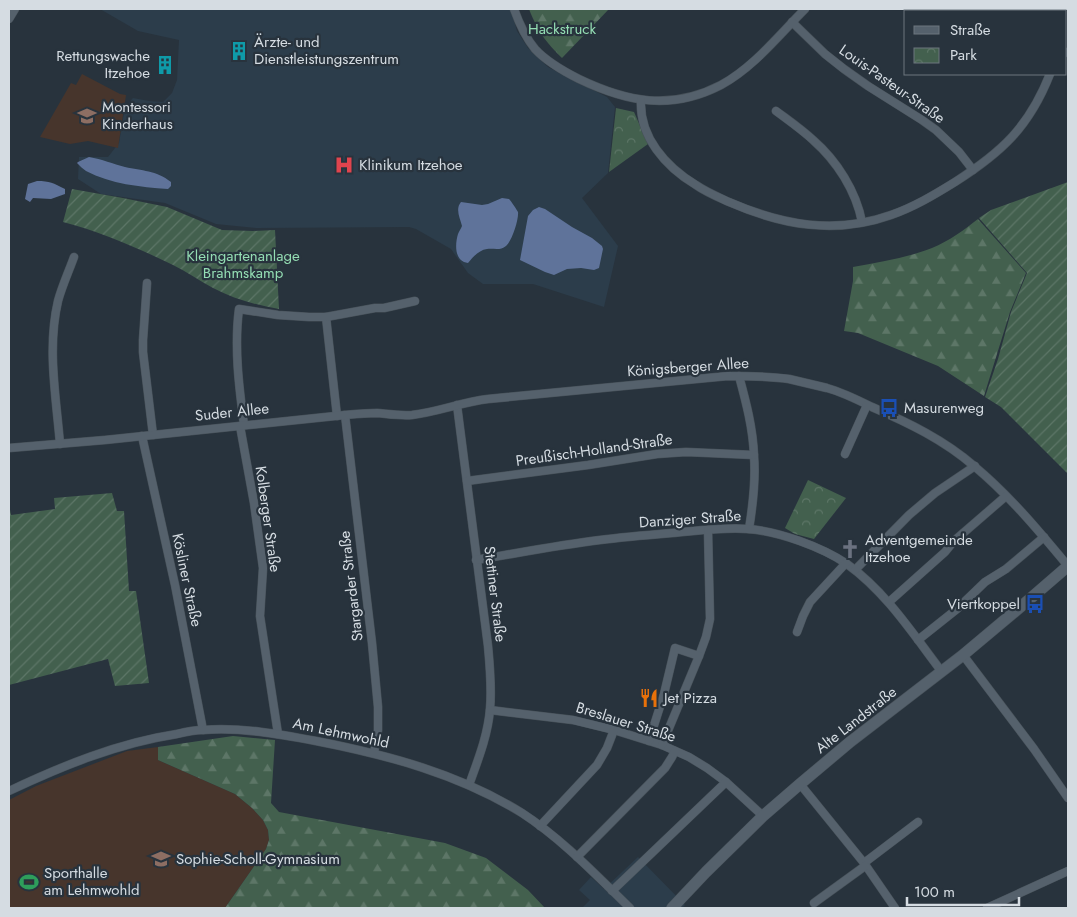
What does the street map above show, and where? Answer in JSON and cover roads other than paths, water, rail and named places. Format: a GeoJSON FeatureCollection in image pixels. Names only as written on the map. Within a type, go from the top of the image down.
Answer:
{"type":"FeatureCollection","features":[{"type":"Feature","properties":{"kind":"street"},"geometry":{"type":"LineString","coordinates":[[9,19],[15,9]]}},
{"type":"Feature","properties":{"kind":"street"},"geometry":{"type":"LineString","coordinates":[[514,9],[524,34],[535,49],[549,62],[562,71],[587,83],[614,94],[641,100],[675,100],[722,84],[751,64],[805,9]]}},
{"type":"Feature","properties":{"kind":"street","name":"Louis-Pasteur-Straße"},"geometry":{"type":"LineString","coordinates":[[792,22],[825,54],[844,69],[936,130],[959,152],[973,170]]}},
{"type":"Feature","properties":{"kind":"street"},"geometry":{"type":"LineString","coordinates":[[641,100],[643,123],[655,147],[664,160],[679,174],[701,188],[750,211],[786,221],[820,225],[862,222],[892,215],[916,204],[973,170],[987,160],[1017,132],[1040,96],[1050,75]]}},
{"type":"Feature","properties":{"kind":"street"},"geometry":{"type":"LineString","coordinates":[[776,111],[813,140],[834,162],[849,186],[858,206],[862,222]]}},
{"type":"Feature","properties":{"kind":"street"},"geometry":{"type":"LineString","coordinates":[[60,444],[53,370],[54,328],[59,299],[74,257]]}},
{"type":"Feature","properties":{"kind":"street"},"geometry":{"type":"LineString","coordinates":[[147,283],[143,352],[152,435]]}},
{"type":"Feature","properties":{"kind":"street"},"geometry":{"type":"LineString","coordinates":[[326,317],[415,302]]}},
{"type":"Feature","properties":{"kind":"street","name":"Kolberger Straße"},"geometry":{"type":"LineString","coordinates":[[278,734],[260,616],[264,568],[242,426],[236,344],[239,308],[278,315],[326,317]]}},
{"type":"Feature","properties":{"kind":"street","name":"Stargarder Straße"},"geometry":{"type":"LineString","coordinates":[[326,317],[372,643],[378,707],[378,730],[374,753]]}},
{"type":"Feature","properties":{"kind":"street"},"geometry":{"type":"LineString","coordinates":[[739,376],[750,420],[754,454],[754,487],[749,529]]}},
{"type":"Feature","properties":{"kind":"street","name":"Königsberger Allee"},"geometry":{"type":"LineString","coordinates":[[457,405],[488,399],[698,378],[739,376],[764,376],[788,379],[828,388],[895,416],[928,433],[975,466],[1006,496],[1068,566]]}},
{"type":"Feature","properties":{"kind":"street","name":"Suder Allee"},"geometry":{"type":"LineString","coordinates":[[9,448],[341,415],[378,413],[410,415],[427,413],[457,405]]}},
{"type":"Feature","properties":{"kind":"street","name":"Stettiner Straße"},"geometry":{"type":"LineString","coordinates":[[457,405],[488,646],[491,685],[490,710],[484,740],[469,785]]}},
{"type":"Feature","properties":{"kind":"street"},"geometry":{"type":"LineString","coordinates":[[845,454],[867,405]]}},
{"type":"Feature","properties":{"kind":"street","name":"Kösliner Straße"},"geometry":{"type":"LineString","coordinates":[[142,436],[177,592],[203,730]]}},
{"type":"Feature","properties":{"kind":"street","name":"Preußisch-Holland-Straße"},"geometry":{"type":"LineString","coordinates":[[467,481],[657,454],[686,452],[754,454]]}},
{"type":"Feature","properties":{"kind":"street"},"geometry":{"type":"LineString","coordinates":[[855,570],[909,515],[935,493],[975,466]]}},
{"type":"Feature","properties":{"kind":"street"},"geometry":{"type":"LineString","coordinates":[[889,602],[938,559],[954,541],[1006,496]]}},
{"type":"Feature","properties":{"kind":"street","name":"Danziger Straße"},"geometry":{"type":"LineString","coordinates":[[476,560],[601,540],[727,528],[749,529],[778,535],[814,547],[855,570],[889,602],[942,672]]}},
{"type":"Feature","properties":{"kind":"street"},"geometry":{"type":"LineString","coordinates":[[662,745],[699,656],[709,624],[708,530]]}},
{"type":"Feature","properties":{"kind":"street"},"geometry":{"type":"LineString","coordinates":[[918,640],[957,609],[985,582],[1002,572],[1044,537]]}},
{"type":"Feature","properties":{"kind":"street"},"geometry":{"type":"LineString","coordinates":[[797,632],[810,602],[846,564]]}},
{"type":"Feature","properties":{"kind":"street","name":"Alte Landstraße"},"geometry":{"type":"LineString","coordinates":[[672,908],[763,816],[800,784],[850,742],[942,672],[1068,566]]}},
{"type":"Feature","properties":{"kind":"street"},"geometry":{"type":"LineString","coordinates":[[649,741],[664,694],[675,648],[699,656]]}},
{"type":"Feature","properties":{"kind":"street"},"geometry":{"type":"LineString","coordinates":[[962,655],[1034,749],[1068,798]]}},
{"type":"Feature","properties":{"kind":"street","name":"Breslauer Straße"},"geometry":{"type":"LineString","coordinates":[[490,710],[573,720],[662,745],[702,765],[726,782],[763,816]]}},
{"type":"Feature","properties":{"kind":"street","name":"Am Lehmwohld"},"geometry":{"type":"LineString","coordinates":[[9,791],[67,766],[109,751],[162,736],[203,730],[245,730],[278,734],[374,753],[431,770],[496,798],[540,826],[578,857],[630,908]]}},
{"type":"Feature","properties":{"kind":"street"},"geometry":{"type":"LineString","coordinates":[[540,826],[595,767],[607,748],[614,730]]}},
{"type":"Feature","properties":{"kind":"street"},"geometry":{"type":"LineString","coordinates":[[578,857],[665,768],[675,751]]}},
{"type":"Feature","properties":{"kind":"street"},"geometry":{"type":"LineString","coordinates":[[612,891],[726,782]]}},
{"type":"Feature","properties":{"kind":"street"},"geometry":{"type":"LineString","coordinates":[[800,784],[865,864],[895,908]]}},
{"type":"Feature","properties":{"kind":"street"},"geometry":{"type":"LineString","coordinates":[[814,903],[918,822]]}},
{"type":"Feature","properties":{"kind":"street"},"geometry":{"type":"LineString","coordinates":[[987,908],[1068,871]]}},
{"type":"Feature","properties":{"kind":"water"},"geometry":{"type":"Polygon","coordinates":[[[89,157],[154,173],[171,182],[171,186],[168,189],[147,187],[105,179],[86,171],[77,163],[89,157]]]}},
{"type":"Feature","properties":{"kind":"water"},"geometry":{"type":"Polygon","coordinates":[[[37,181],[57,185],[65,189],[65,194],[51,199],[33,198],[30,202],[25,199],[28,184],[37,181]]]}},
{"type":"Feature","properties":{"kind":"water"},"geometry":{"type":"Polygon","coordinates":[[[502,198],[509,199],[518,212],[511,240],[506,246],[481,251],[468,263],[463,262],[458,256],[456,247],[458,234],[462,226],[458,214],[459,205],[461,202],[482,205],[502,198]]]}},
{"type":"Feature","properties":{"kind":"water"},"geometry":{"type":"Polygon","coordinates":[[[539,207],[592,238],[602,246],[599,268],[594,270],[581,268],[567,269],[554,275],[520,260],[528,216],[539,207]]]}},
{"type":"Feature","properties":{"kind":"place","name":"Ärzte- und Dienstleistungszentrum"},"geometry":{"type":"Point","coordinates":[239,51]}},
{"type":"Feature","properties":{"kind":"place","name":"Rettungswache Itzehoe"},"geometry":{"type":"Point","coordinates":[165,65]}},
{"type":"Feature","properties":{"kind":"place","name":"Montessori Kinderhaus"},"geometry":{"type":"Point","coordinates":[87,116]}},
{"type":"Feature","properties":{"kind":"place","name":"Klinikum Itzehoe"},"geometry":{"type":"Point","coordinates":[344,165]}},
{"type":"Feature","properties":{"kind":"place","name":"Masurenweg"},"geometry":{"type":"Point","coordinates":[889,408]}},
{"type":"Feature","properties":{"kind":"place","name":"Adventgemeinde Itzehoe"},"geometry":{"type":"Point","coordinates":[850,549]}},
{"type":"Feature","properties":{"kind":"place","name":"Viertkoppel"},"geometry":{"type":"Point","coordinates":[1035,604]}},
{"type":"Feature","properties":{"kind":"place","name":"Jet Pizza"},"geometry":{"type":"Point","coordinates":[649,698]}},
{"type":"Feature","properties":{"kind":"place","name":"Sophie-Scholl-Gymnasium"},"geometry":{"type":"Point","coordinates":[161,859]}},
{"type":"Feature","properties":{"kind":"place","name":"Sporthalle am Lehmwohld"},"geometry":{"type":"Point","coordinates":[29,882]}},
{"type":"Feature","properties":{"kind":"park label","name":"Hackstruck"},"geometry":{"type":"Point","coordinates":[562,29]}},
{"type":"Feature","properties":{"kind":"park label","name":"Kleingartenanlage Brahmskamp"},"geometry":{"type":"Point","coordinates":[243,264]}}]}
